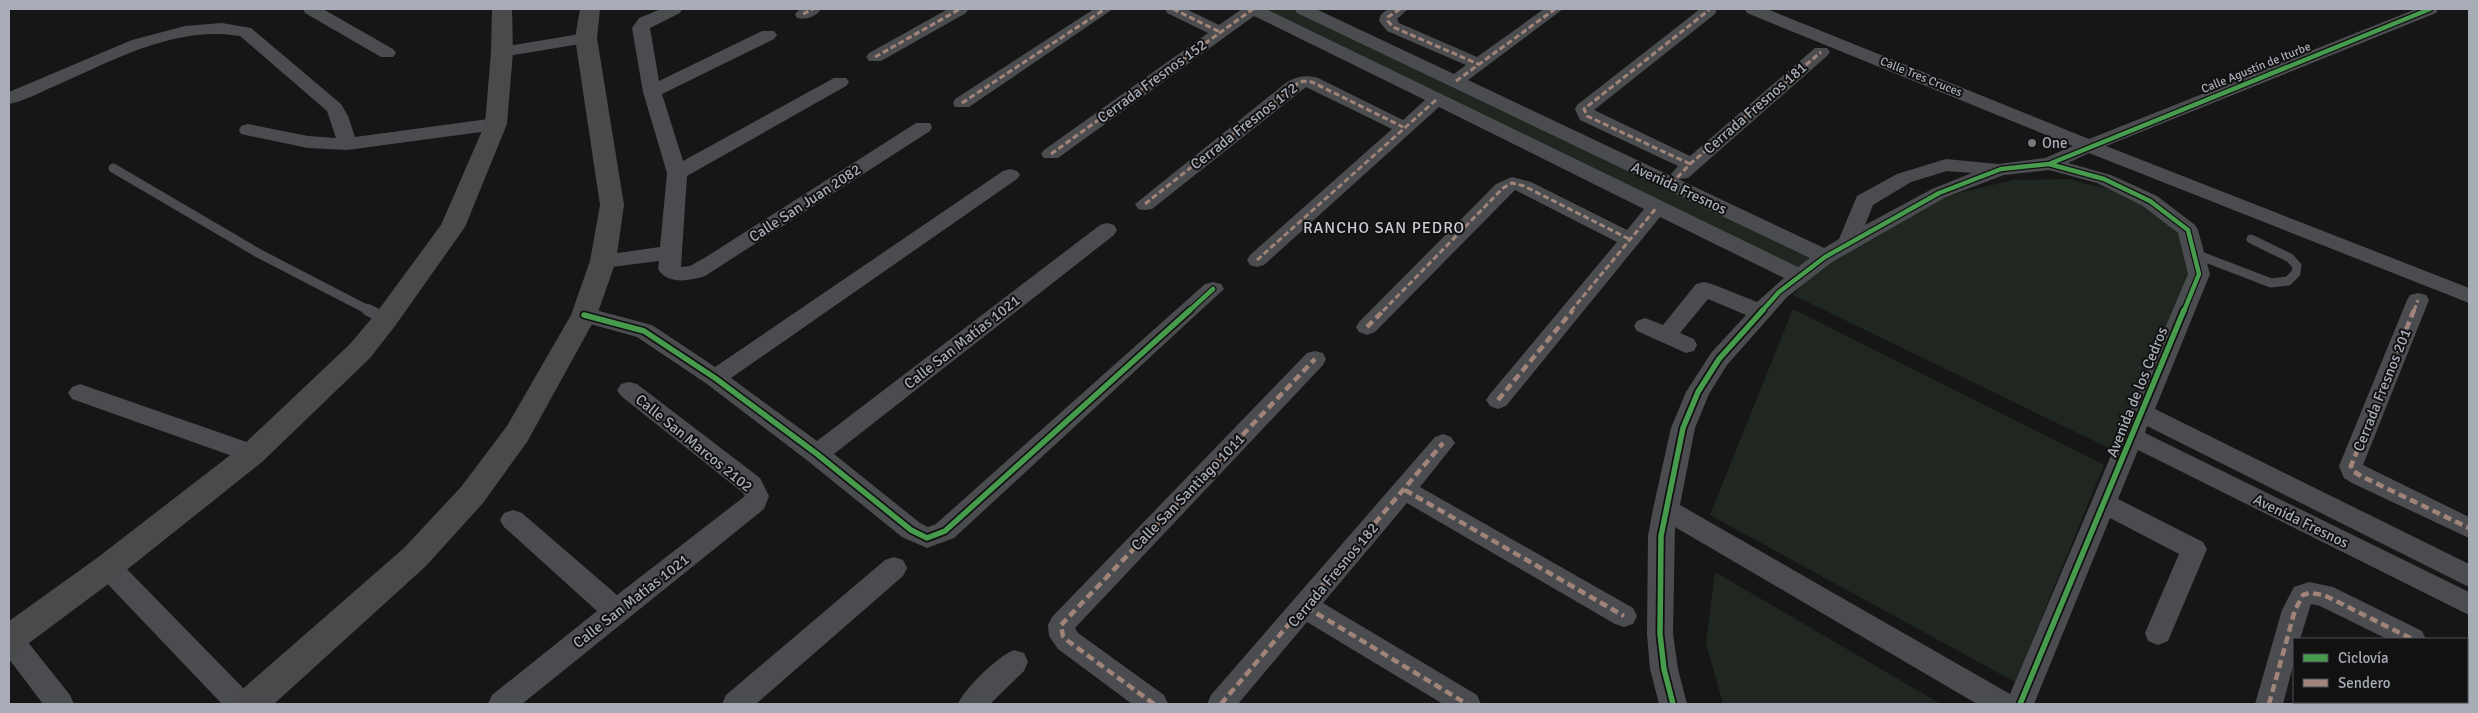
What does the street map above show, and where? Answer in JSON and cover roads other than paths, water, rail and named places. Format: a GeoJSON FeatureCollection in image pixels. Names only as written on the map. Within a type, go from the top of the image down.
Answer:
{"type":"FeatureCollection","features":[{"type":"Feature","properties":{"kind":"main road"},"geometry":{"type":"LineString","coordinates":[[9,639],[108,567],[252,454],[360,350],[386,319],[453,227],[496,124],[502,52],[502,9]]}},
{"type":"Feature","properties":{"kind":"main road"},"geometry":{"type":"LineString","coordinates":[[250,704],[415,557],[472,495],[517,434],[584,315],[603,261],[612,205],[586,38],[590,9]]}},
{"type":"Feature","properties":{"kind":"street"},"geometry":{"type":"LineString","coordinates":[[312,9],[387,53]]}},
{"type":"Feature","properties":{"kind":"street"},"geometry":{"type":"LineString","coordinates":[[603,261],[670,253],[677,173],[652,92],[641,28],[645,22],[674,9]]}},
{"type":"Feature","properties":{"kind":"street"},"geometry":{"type":"LineString","coordinates":[[875,57],[960,9]]}},
{"type":"Feature","properties":{"kind":"street"},"geometry":{"type":"LineString","coordinates":[[962,103],[1106,9]]}},
{"type":"Feature","properties":{"kind":"street"},"geometry":{"type":"LineString","coordinates":[[1173,9],[1220,32]]}},
{"type":"Feature","properties":{"kind":"street","name":"Cerrada Fresnos 152"},"geometry":{"type":"LineString","coordinates":[[1051,154],[1254,9]]}},
{"type":"Feature","properties":{"kind":"street","name":"Avenida Fresnos"},"geometry":{"type":"LineString","coordinates":[[1254,9],[1800,277]]}},
{"type":"Feature","properties":{"kind":"street","name":"Avenida Fresnos"},"geometry":{"type":"LineString","coordinates":[[1303,9],[1825,257]]}},
{"type":"Feature","properties":{"kind":"street"},"geometry":{"type":"LineString","coordinates":[[1400,9],[1388,17],[1388,21],[1393,27],[1478,64]]}},
{"type":"Feature","properties":{"kind":"street"},"geometry":{"type":"LineString","coordinates":[[1456,82],[1555,9]]}},
{"type":"Feature","properties":{"kind":"street","name":"Calle Tres Cruces"},"geometry":{"type":"LineString","coordinates":[[1753,9],[2089,146],[2469,296]]}},
{"type":"Feature","properties":{"kind":"street","name":"Calle Agustín de Iturbe"},"geometry":{"type":"LineString","coordinates":[[2089,146],[2430,9]]}},
{"type":"Feature","properties":{"kind":"street","name":"Cerrada Fresnos 181"},"geometry":{"type":"LineString","coordinates":[[1690,164],[1587,116],[1584,109],[1710,10]]}},
{"type":"Feature","properties":{"kind":"street"},"geometry":{"type":"LineString","coordinates":[[9,99],[138,44],[185,32],[222,28],[244,32],[334,108],[339,116],[347,144]]}},
{"type":"Feature","properties":{"kind":"street"},"geometry":{"type":"LineString","coordinates":[[652,92],[768,36]]}},
{"type":"Feature","properties":{"kind":"street"},"geometry":{"type":"LineString","coordinates":[[502,52],[586,38]]}},
{"type":"Feature","properties":{"kind":"street","name":"Cerrada Fresnos 181"},"geometry":{"type":"LineString","coordinates":[[1671,184],[1690,164],[1821,52]]}},
{"type":"Feature","properties":{"kind":"street","name":"Cerrada Fresnos 172"},"geometry":{"type":"LineString","coordinates":[[1145,204],[1292,86],[1303,81],[1312,82],[1404,127]]}},
{"type":"Feature","properties":{"kind":"street"},"geometry":{"type":"LineString","coordinates":[[677,173],[840,82]]}},
{"type":"Feature","properties":{"kind":"street"},"geometry":{"type":"LineString","coordinates":[[1257,260],[1437,99]]}},
{"type":"Feature","properties":{"kind":"street"},"geometry":{"type":"LineString","coordinates":[[1514,137],[1534,119]]}},
{"type":"Feature","properties":{"kind":"street"},"geometry":{"type":"LineString","coordinates":[[248,130],[308,142],[347,144],[496,124]]}},
{"type":"Feature","properties":{"kind":"street","name":"Calle San Juan 2082"},"geometry":{"type":"LineString","coordinates":[[670,253],[669,269],[674,273],[685,275],[713,262],[923,127]]}},
{"type":"Feature","properties":{"kind":"street","name":"Avenida de los Cedros"},"geometry":{"type":"LineString","coordinates":[[1674,704],[1664,669],[1660,634],[1661,536],[1683,428],[1698,392],[1719,359],[1779,292],[1825,257],[1848,243],[1939,193],[2001,169],[2050,164],[2089,146]]}},
{"type":"Feature","properties":{"kind":"street","name":"Avenida de los Cedros"},"geometry":{"type":"LineString","coordinates":[[2020,704],[2199,274],[2188,230],[2150,201],[2104,179],[2050,164]]}},
{"type":"Feature","properties":{"kind":"street"},"geometry":{"type":"LineString","coordinates":[[1848,243],[1864,201],[1904,178],[1946,165],[2001,169]]}},
{"type":"Feature","properties":{"kind":"street"},"geometry":{"type":"LineString","coordinates":[[715,378],[1010,175]]}},
{"type":"Feature","properties":{"kind":"street"},"geometry":{"type":"LineString","coordinates":[[1367,327],[1503,188],[1512,184],[1524,186],[1629,239]]}},
{"type":"Feature","properties":{"kind":"street"},"geometry":{"type":"LineString","coordinates":[[1498,400],[1657,207]]}},
{"type":"Feature","properties":{"kind":"street","name":"Calle San Matías 1021"},"geometry":{"type":"LineString","coordinates":[[817,454],[1107,230]]}},
{"type":"Feature","properties":{"kind":"street"},"geometry":{"type":"LineString","coordinates":[[584,315],[644,330],[715,378],[817,454],[919,536],[927,538],[937,536],[1213,289]]}},
{"type":"Feature","properties":{"kind":"street"},"geometry":{"type":"LineString","coordinates":[[1666,336],[1704,289],[1762,313]]}},
{"type":"Feature","properties":{"kind":"street","name":"Cerrada Fresnos 201"},"geometry":{"type":"LineString","coordinates":[[2418,300],[2351,466],[2353,471],[2362,476],[2469,528]]}},
{"type":"Feature","properties":{"kind":"street"},"geometry":{"type":"LineString","coordinates":[[1645,326],[1686,345]]}},
{"type":"Feature","properties":{"kind":"street","name":"Calle San Santiago 1011"},"geometry":{"type":"LineString","coordinates":[[1154,704],[1068,641],[1063,636],[1061,625],[1315,359]]}},
{"type":"Feature","properties":{"kind":"street","name":"Calle San Marcos 2102"},"geometry":{"type":"LineString","coordinates":[[629,390],[751,485],[757,496]]}},
{"type":"Feature","properties":{"kind":"street"},"geometry":{"type":"LineString","coordinates":[[80,393],[252,454]]}},
{"type":"Feature","properties":{"kind":"street","name":"Avenida Fresnos"},"geometry":{"type":"LineString","coordinates":[[2142,413],[2469,576]]}},
{"type":"Feature","properties":{"kind":"street","name":"Avenida Fresnos"},"geometry":{"type":"LineString","coordinates":[[2132,437],[2469,604]]}},
{"type":"Feature","properties":{"kind":"street","name":"Cerrada Fresnos 182"},"geometry":{"type":"LineString","coordinates":[[1221,704],[1306,607],[1443,443]]}},
{"type":"Feature","properties":{"kind":"street"},"geometry":{"type":"LineString","coordinates":[[1405,490],[1624,616]]}},
{"type":"Feature","properties":{"kind":"street","name":"Calle San Matías 1021"},"geometry":{"type":"LineString","coordinates":[[502,704],[616,611],[750,507],[757,496]]}},
{"type":"Feature","properties":{"kind":"street"},"geometry":{"type":"LineString","coordinates":[[2104,504],[2194,549],[2158,633]]}},
{"type":"Feature","properties":{"kind":"street"},"geometry":{"type":"LineString","coordinates":[[1665,509],[2002,704]]}},
{"type":"Feature","properties":{"kind":"street"},"geometry":{"type":"LineString","coordinates":[[513,520],[616,611]]}},
{"type":"Feature","properties":{"kind":"street"},"geometry":{"type":"LineString","coordinates":[[108,567],[240,704]]}},
{"type":"Feature","properties":{"kind":"street"},"geometry":{"type":"LineString","coordinates":[[736,704],[894,568]]}},
{"type":"Feature","properties":{"kind":"street"},"geometry":{"type":"LineString","coordinates":[[2269,704],[2296,610],[2303,595],[2309,593],[2324,595],[2410,638]]}},
{"type":"Feature","properties":{"kind":"street"},"geometry":{"type":"LineString","coordinates":[[1306,607],[1467,704]]}},
{"type":"Feature","properties":{"kind":"street"},"geometry":{"type":"LineString","coordinates":[[9,639],[60,704]]}},
{"type":"Feature","properties":{"kind":"street"},"geometry":{"type":"LineString","coordinates":[[972,704],[1014,662]]}},
{"type":"Feature","properties":{"kind":"lane"},"geometry":{"type":"LineString","coordinates":[[113,168],[258,253],[386,319]]}},
{"type":"Feature","properties":{"kind":"lane"},"geometry":{"type":"LineString","coordinates":[[2194,253],[2271,283],[2288,281],[2296,274],[2297,266],[2290,258],[2251,239]]}},
{"type":"Feature","properties":{"kind":"place","name":"One"},"geometry":{"type":"Point","coordinates":[2032,143]}},
{"type":"Feature","properties":{"kind":"district","name":"RANCHO SAN PEDRO"},"geometry":{"type":"Point","coordinates":[1384,228]}}]}
